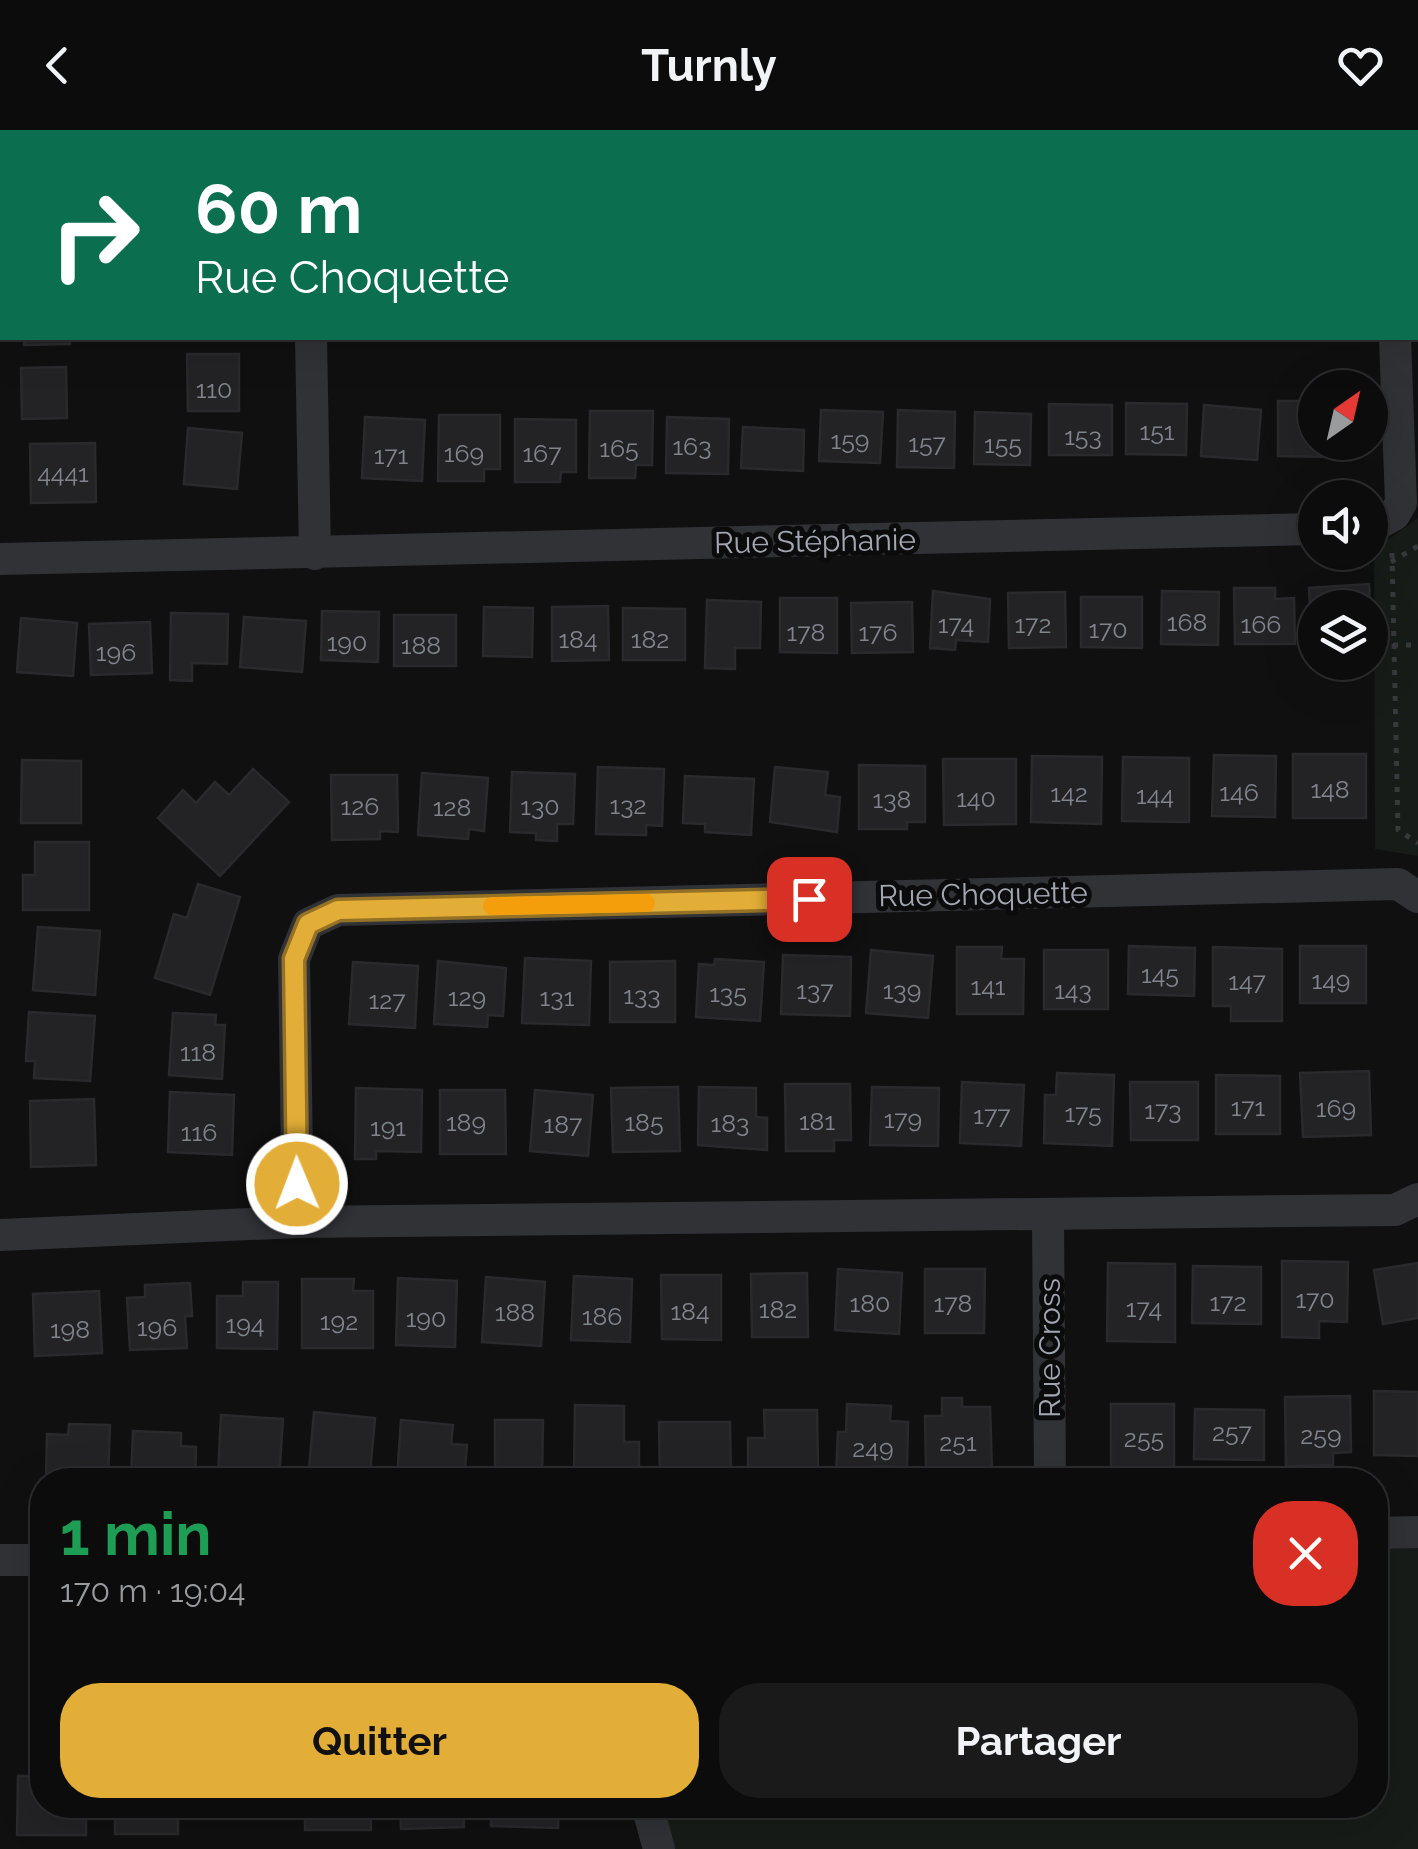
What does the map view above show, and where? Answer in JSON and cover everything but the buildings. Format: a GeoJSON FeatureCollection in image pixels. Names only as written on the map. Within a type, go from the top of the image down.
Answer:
{"type":"FeatureCollection","features":[{"type":"Feature","properties":{"kind":"street"},"geometry":{"type":"LineString","coordinates":[[311,340],[315,554]]}},
{"type":"Feature","properties":{"kind":"street"},"geometry":{"type":"LineString","coordinates":[[1388,518],[1401,503],[1395,340]]}},
{"type":"Feature","properties":{"kind":"street","name":"Rue Stéphanie"},"geometry":{"type":"LineString","coordinates":[[0,560],[1298,529]]}},
{"type":"Feature","properties":{"kind":"street","name":"Rue Choquette"},"geometry":{"type":"LineString","coordinates":[[298,1222],[294,959],[308,924],[338,910],[1398,884],[1418,897]]}},
{"type":"Feature","properties":{"kind":"street"},"geometry":{"type":"LineString","coordinates":[[0,1234],[298,1222],[1048,1217],[1395,1210],[1418,1199]]}},
{"type":"Feature","properties":{"kind":"street","name":"Rue Cross"},"geometry":{"type":"LineString","coordinates":[[1048,1217],[1050,1468]]}},
{"type":"Feature","properties":{"kind":"street"},"geometry":{"type":"LineString","coordinates":[[1388,1533],[1418,1532]]}},
{"type":"Feature","properties":{"kind":"street"},"geometry":{"type":"LineString","coordinates":[[0,1560],[30,1560]]}},
{"type":"Feature","properties":{"kind":"street"},"geometry":{"type":"LineString","coordinates":[[651,1818],[659,1849]]}},
{"type":"Feature","properties":{"kind":"path"},"geometry":{"type":"LineString","coordinates":[[1418,546],[1391,562],[1398,830],[1418,844]]}},
{"type":"Feature","properties":{"kind":"path"},"geometry":{"type":"LineString","coordinates":[[1393,645],[1418,645]]}},
{"type":"Feature","properties":{"kind":"shaded area"},"geometry":{"type":"Polygon","coordinates":[[[1418,518],[1418,856],[1375,849],[1374,680],[1388,680],[1388,590],[1374,590],[1374,570],[1388,570],[1388,540],[1418,518]]]}},
{"type":"Feature","properties":{"kind":"shaded area"},"geometry":{"type":"Polygon","coordinates":[[[1418,1532],[1418,1849],[659,1849],[651,1818],[1388,1818],[1388,1533],[1418,1532]]]}},
{"type":"Feature","properties":{"kind":"slow traffic"},"geometry":{"type":"LineString","coordinates":[[492,906],[646,903]]}},
{"type":"Feature","properties":{"kind":"route"},"geometry":{"type":"LineString","coordinates":[[297,1184],[294,959],[308,924],[338,910],[809,899]]}}]}
